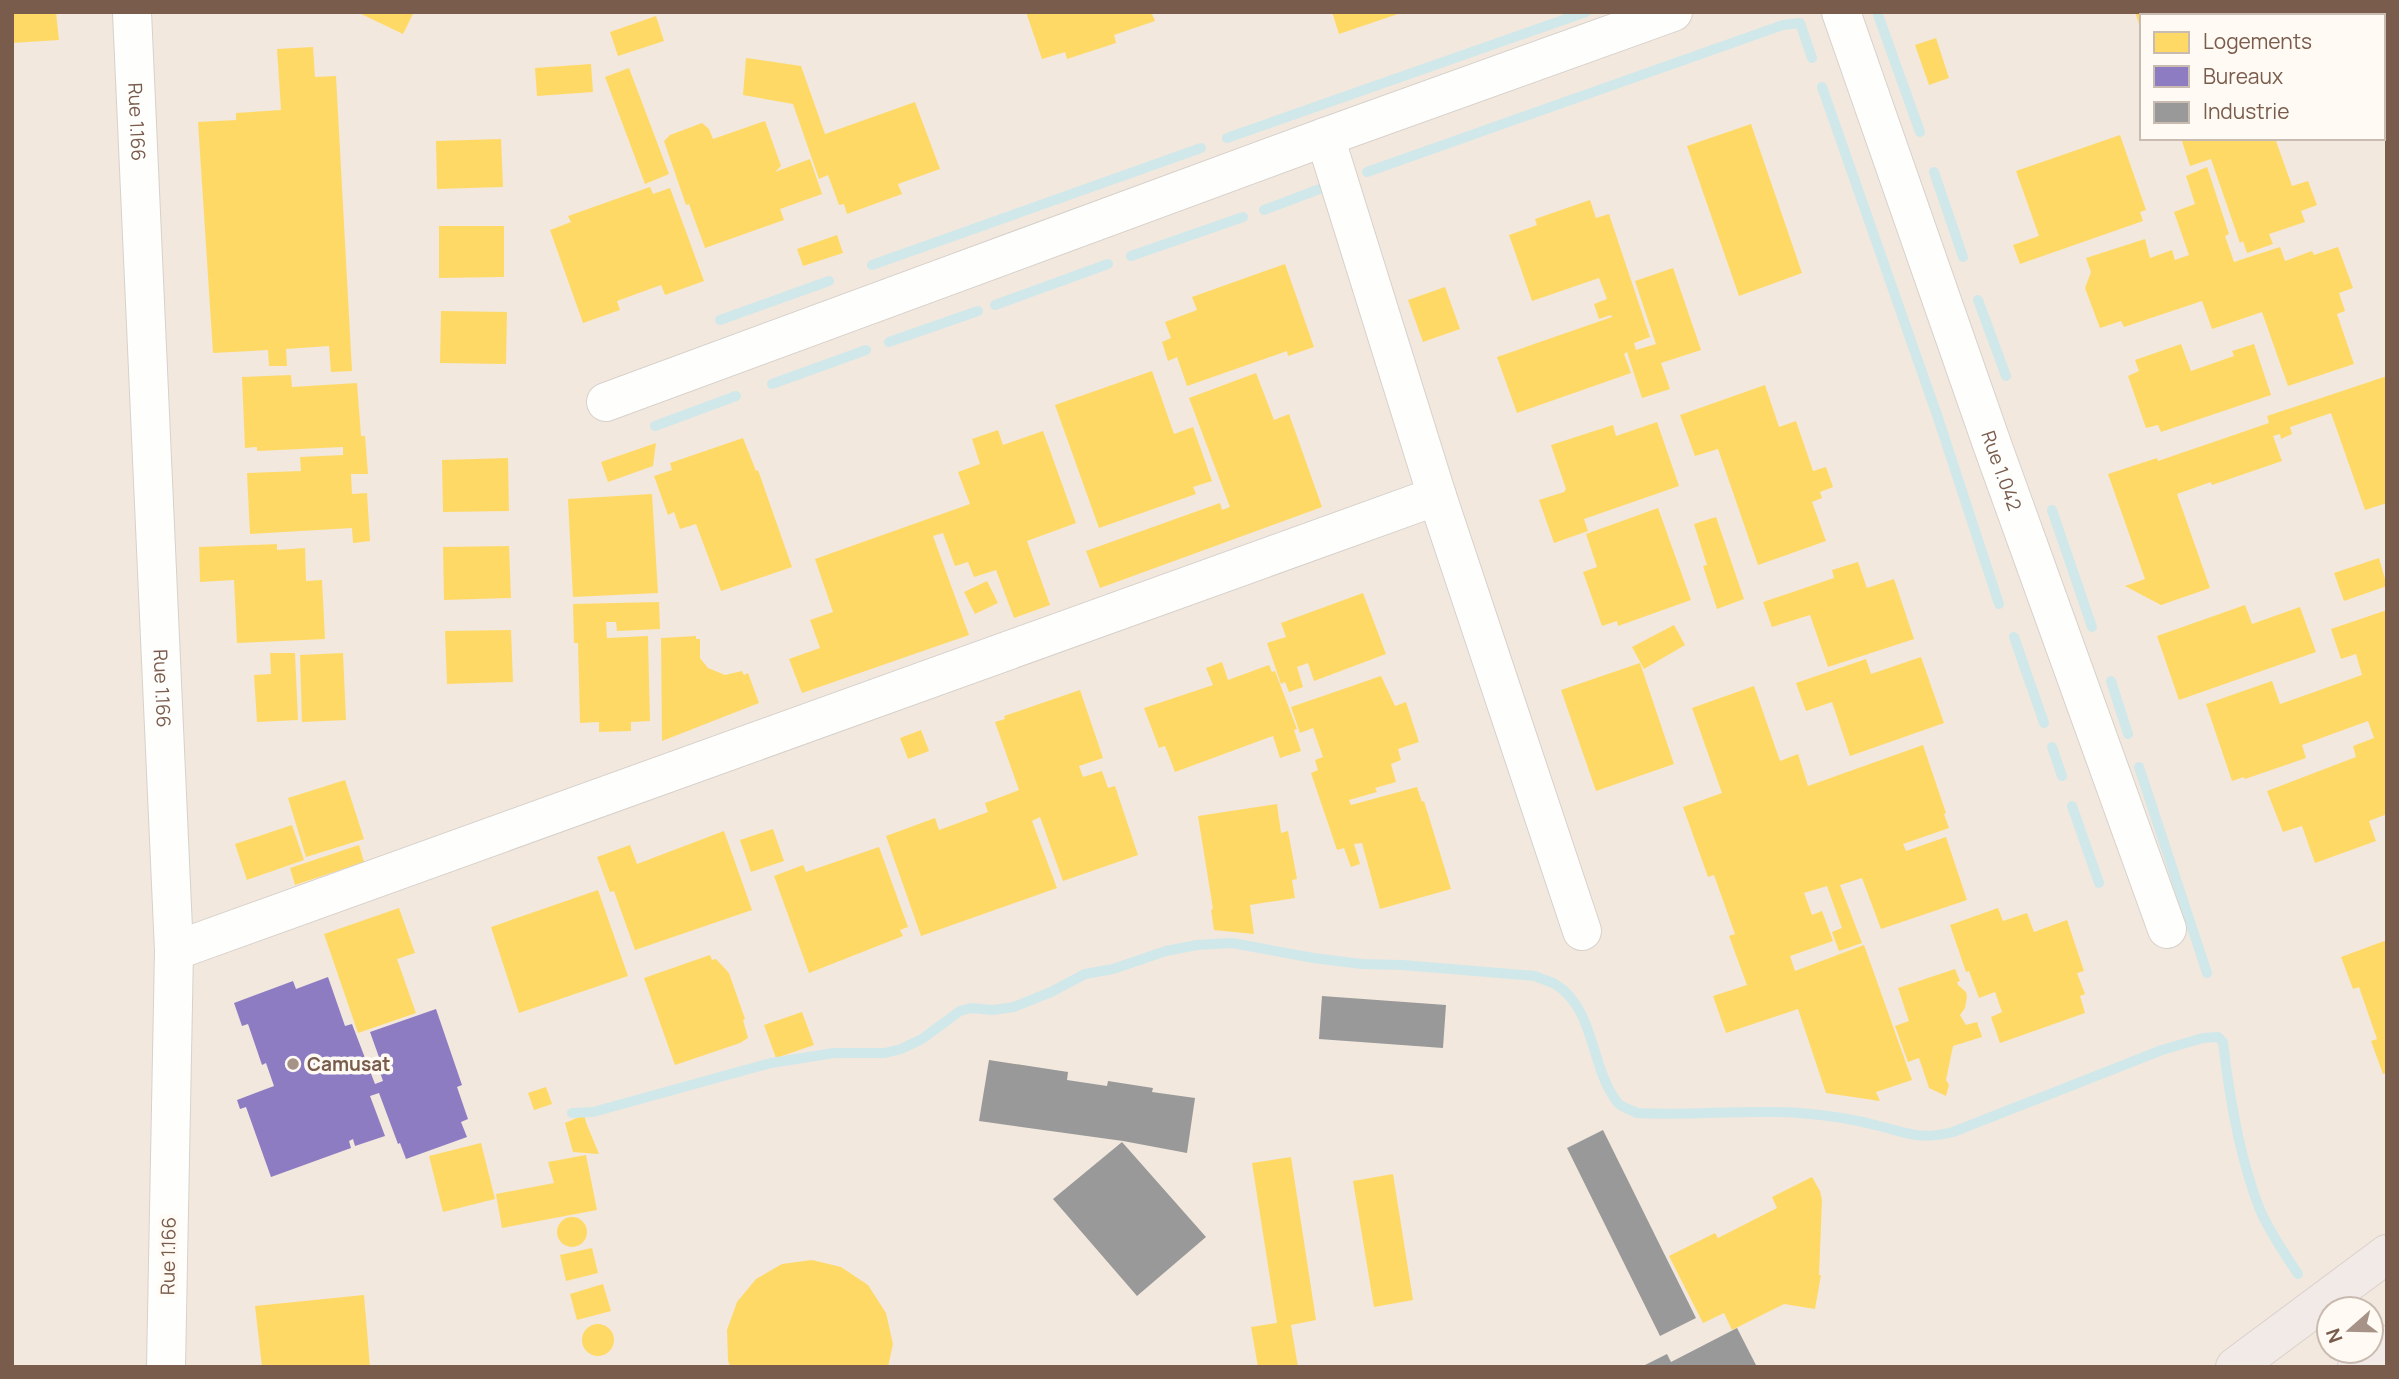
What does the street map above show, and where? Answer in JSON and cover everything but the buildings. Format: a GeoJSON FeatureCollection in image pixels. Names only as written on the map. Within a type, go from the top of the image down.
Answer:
{"type":"FeatureCollection","features":[{"type":"Feature","properties":{"kind":"highway"},"geometry":{"type":"LineString","coordinates":[[2235,1367],[2387,1254]]}},
{"type":"Feature","properties":{"kind":"highway"},"geometry":{"type":"LineString","coordinates":[[2357,1367],[2387,1345]]}},
{"type":"Feature","properties":{"kind":"street","name":"Rue 1.166"},"geometry":{"type":"LineString","coordinates":[[132,12],[174,951],[166,1367]]}},
{"type":"Feature","properties":{"kind":"street"},"geometry":{"type":"LineString","coordinates":[[606,402],[1673,12]]}},
{"type":"Feature","properties":{"kind":"street","name":"Rue 1.042"},"geometry":{"type":"LineString","coordinates":[[1841,12],[1993,447],[2167,929]]}},
{"type":"Feature","properties":{"kind":"street"},"geometry":{"type":"LineString","coordinates":[[1325,137],[1437,496],[1582,931]]}},
{"type":"Feature","properties":{"kind":"street"},"geometry":{"type":"LineString","coordinates":[[174,951],[1437,496]]}},
{"type":"Feature","properties":{"kind":"shaded area"},"geometry":{"type":"Polygon","coordinates":[[[12,12],[2387,12],[2387,1367],[12,1367],[12,12]]]}},
{"type":"Feature","properties":{"kind":"waterway"},"geometry":{"type":"LineString","coordinates":[[1227,138],[1586,12]]}},
{"type":"Feature","properties":{"kind":"waterway"},"geometry":{"type":"LineString","coordinates":[[1877,12],[1920,132]]}},
{"type":"Feature","properties":{"kind":"waterway"},"geometry":{"type":"LineString","coordinates":[[1367,172],[1783,25],[1800,23],[1812,58]]}},
{"type":"Feature","properties":{"kind":"waterway"},"geometry":{"type":"LineString","coordinates":[[1822,87],[1938,418],[1999,604]]}},
{"type":"Feature","properties":{"kind":"waterway"},"geometry":{"type":"LineString","coordinates":[[872,265],[1201,148]]}},
{"type":"Feature","properties":{"kind":"waterway"},"geometry":{"type":"LineString","coordinates":[[1934,172],[1963,257]]}},
{"type":"Feature","properties":{"kind":"waterway"},"geometry":{"type":"LineString","coordinates":[[1264,210],[1333,184]]}},
{"type":"Feature","properties":{"kind":"waterway"},"geometry":{"type":"LineString","coordinates":[[1131,256],[1243,217]]}},
{"type":"Feature","properties":{"kind":"waterway"},"geometry":{"type":"LineString","coordinates":[[995,305],[1108,264]]}},
{"type":"Feature","properties":{"kind":"waterway"},"geometry":{"type":"LineString","coordinates":[[720,320],[829,281]]}},
{"type":"Feature","properties":{"kind":"waterway"},"geometry":{"type":"LineString","coordinates":[[1978,300],[2006,376]]}},
{"type":"Feature","properties":{"kind":"waterway"},"geometry":{"type":"LineString","coordinates":[[889,342],[978,311]]}},
{"type":"Feature","properties":{"kind":"waterway"},"geometry":{"type":"LineString","coordinates":[[772,384],[866,350]]}},
{"type":"Feature","properties":{"kind":"waterway"},"geometry":{"type":"LineString","coordinates":[[655,426],[736,396]]}},
{"type":"Feature","properties":{"kind":"waterway"},"geometry":{"type":"LineString","coordinates":[[2052,510],[2092,627]]}},
{"type":"Feature","properties":{"kind":"waterway"},"geometry":{"type":"LineString","coordinates":[[2014,637],[2044,723]]}},
{"type":"Feature","properties":{"kind":"waterway"},"geometry":{"type":"LineString","coordinates":[[2111,681],[2128,734]]}},
{"type":"Feature","properties":{"kind":"waterway"},"geometry":{"type":"LineString","coordinates":[[2052,747],[2062,776]]}},
{"type":"Feature","properties":{"kind":"waterway"},"geometry":{"type":"LineString","coordinates":[[2139,767],[2207,973]]}},
{"type":"Feature","properties":{"kind":"waterway"},"geometry":{"type":"LineString","coordinates":[[2072,806],[2099,883]]}},
{"type":"Feature","properties":{"kind":"waterway"},"geometry":{"type":"LineString","coordinates":[[572,1113],[593,1112],[771,1063],[834,1053],[885,1053],[901,1049],[922,1039],[960,1011],[971,1008],[993,1010],[1014,1007],[1085,974],[1113,969],[1166,951],[1197,945],[1232,943],[1313,958],[1535,976],[1553,983],[1568,995],[1578,1008],[1602,1074],[1618,1103],[1637,1113],[1799,1113],[1850,1119],[1916,1135],[1932,1136],[1953,1132],[2162,1050],[2203,1038],[2218,1037],[2223,1042],[2236,1127],[2253,1190],[2268,1227],[2298,1274]]}},
{"type":"Feature","properties":{"kind":"place","name":"Camusat"},"geometry":{"type":"Point","coordinates":[293,1064]}}]}
